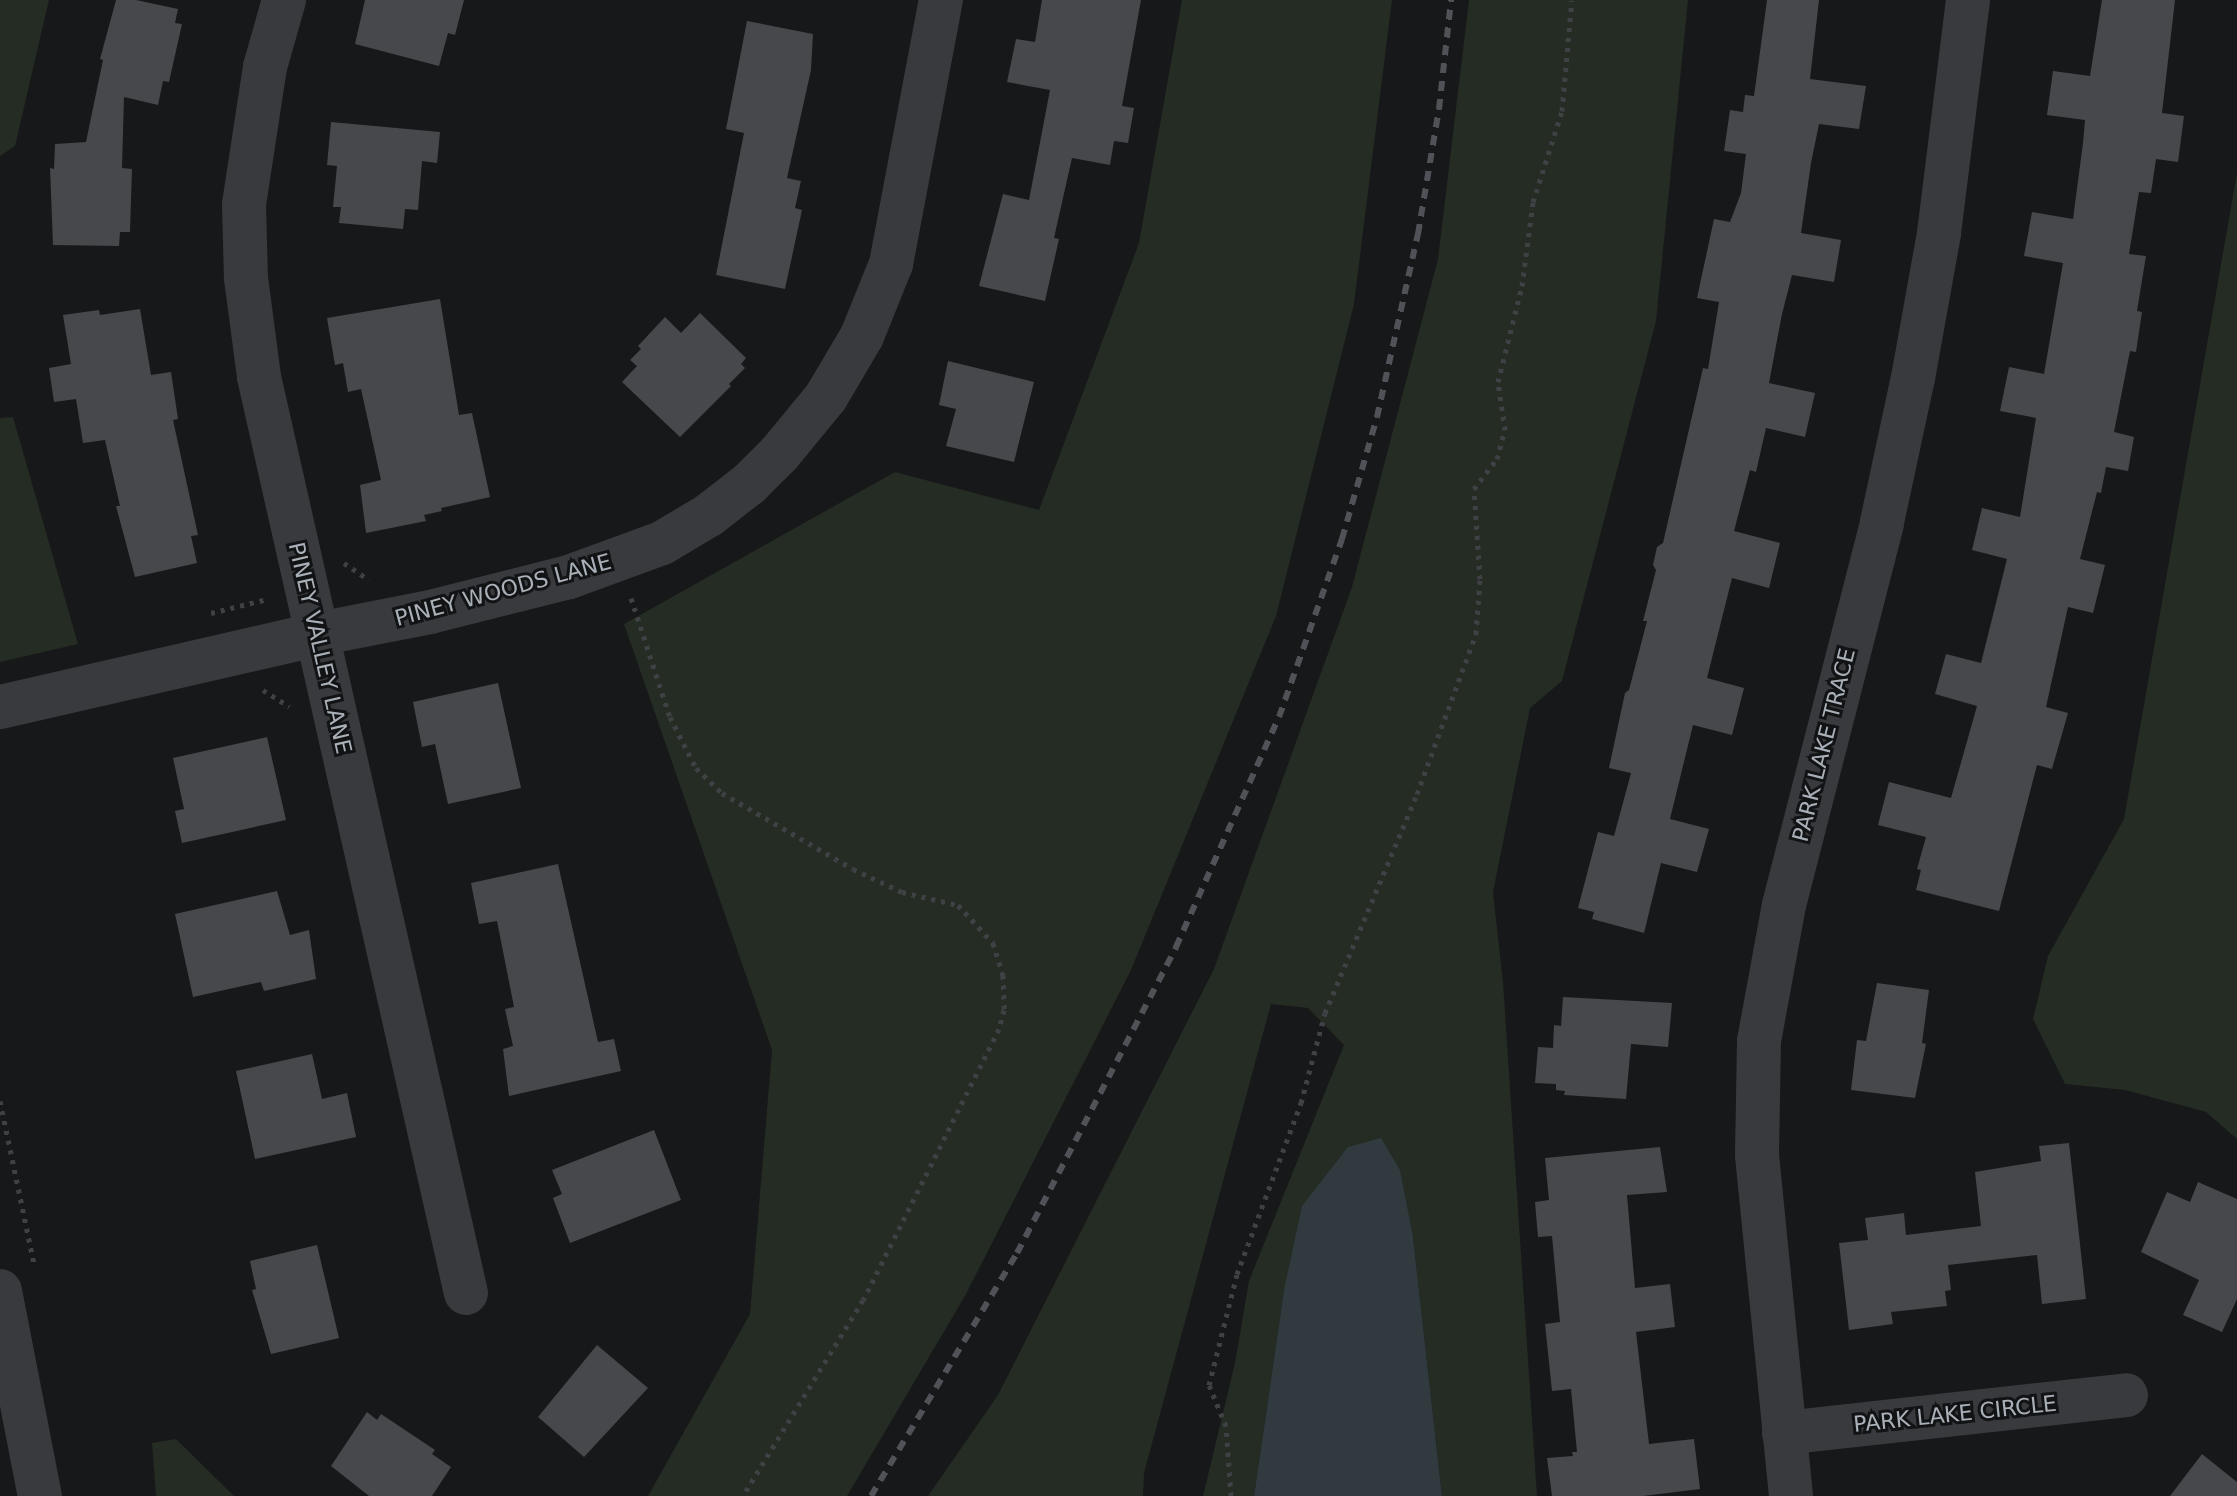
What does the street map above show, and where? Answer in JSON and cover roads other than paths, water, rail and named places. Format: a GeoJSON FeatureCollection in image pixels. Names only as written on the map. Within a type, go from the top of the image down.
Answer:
{"type":"FeatureCollection","features":[{"type":"Feature","properties":{"kind":"street","name":"PINEY VALLEY LANE"},"geometry":{"type":"LineString","coordinates":[[284,0],[265,67],[244,204],[246,278],[259,377],[466,1293]]}},
{"type":"Feature","properties":{"kind":"street","name":"PINEY WOODS LANE"},"geometry":{"type":"LineString","coordinates":[[0,707],[318,634],[430,612],[569,577],[662,543],[709,515],[749,484],[826,397],[862,336],[891,264],[941,0]]}},
{"type":"Feature","properties":{"kind":"street","name":"PARK LAKE TRACE"},"geometry":{"type":"LineString","coordinates":[[1791,1496],[1757,1155],[1759,1041],[1784,905],[1882,522],[1913,378],[1939,233],[1968,0]]}},
{"type":"Feature","properties":{"kind":"street"},"geometry":{"type":"LineString","coordinates":[[0,1291],[40,1496]]}},
{"type":"Feature","properties":{"kind":"street","name":"PARK LAKE CIRCLE"},"geometry":{"type":"LineString","coordinates":[[1784,1433],[2126,1395]]}},
{"type":"Feature","properties":{"kind":"railway"},"geometry":{"type":"LineString","coordinates":[[871,1496],[1017,1253],[1176,947],[1279,717],[1342,539],[1377,417],[1418,234],[1439,109],[1451,0]]}}]}
